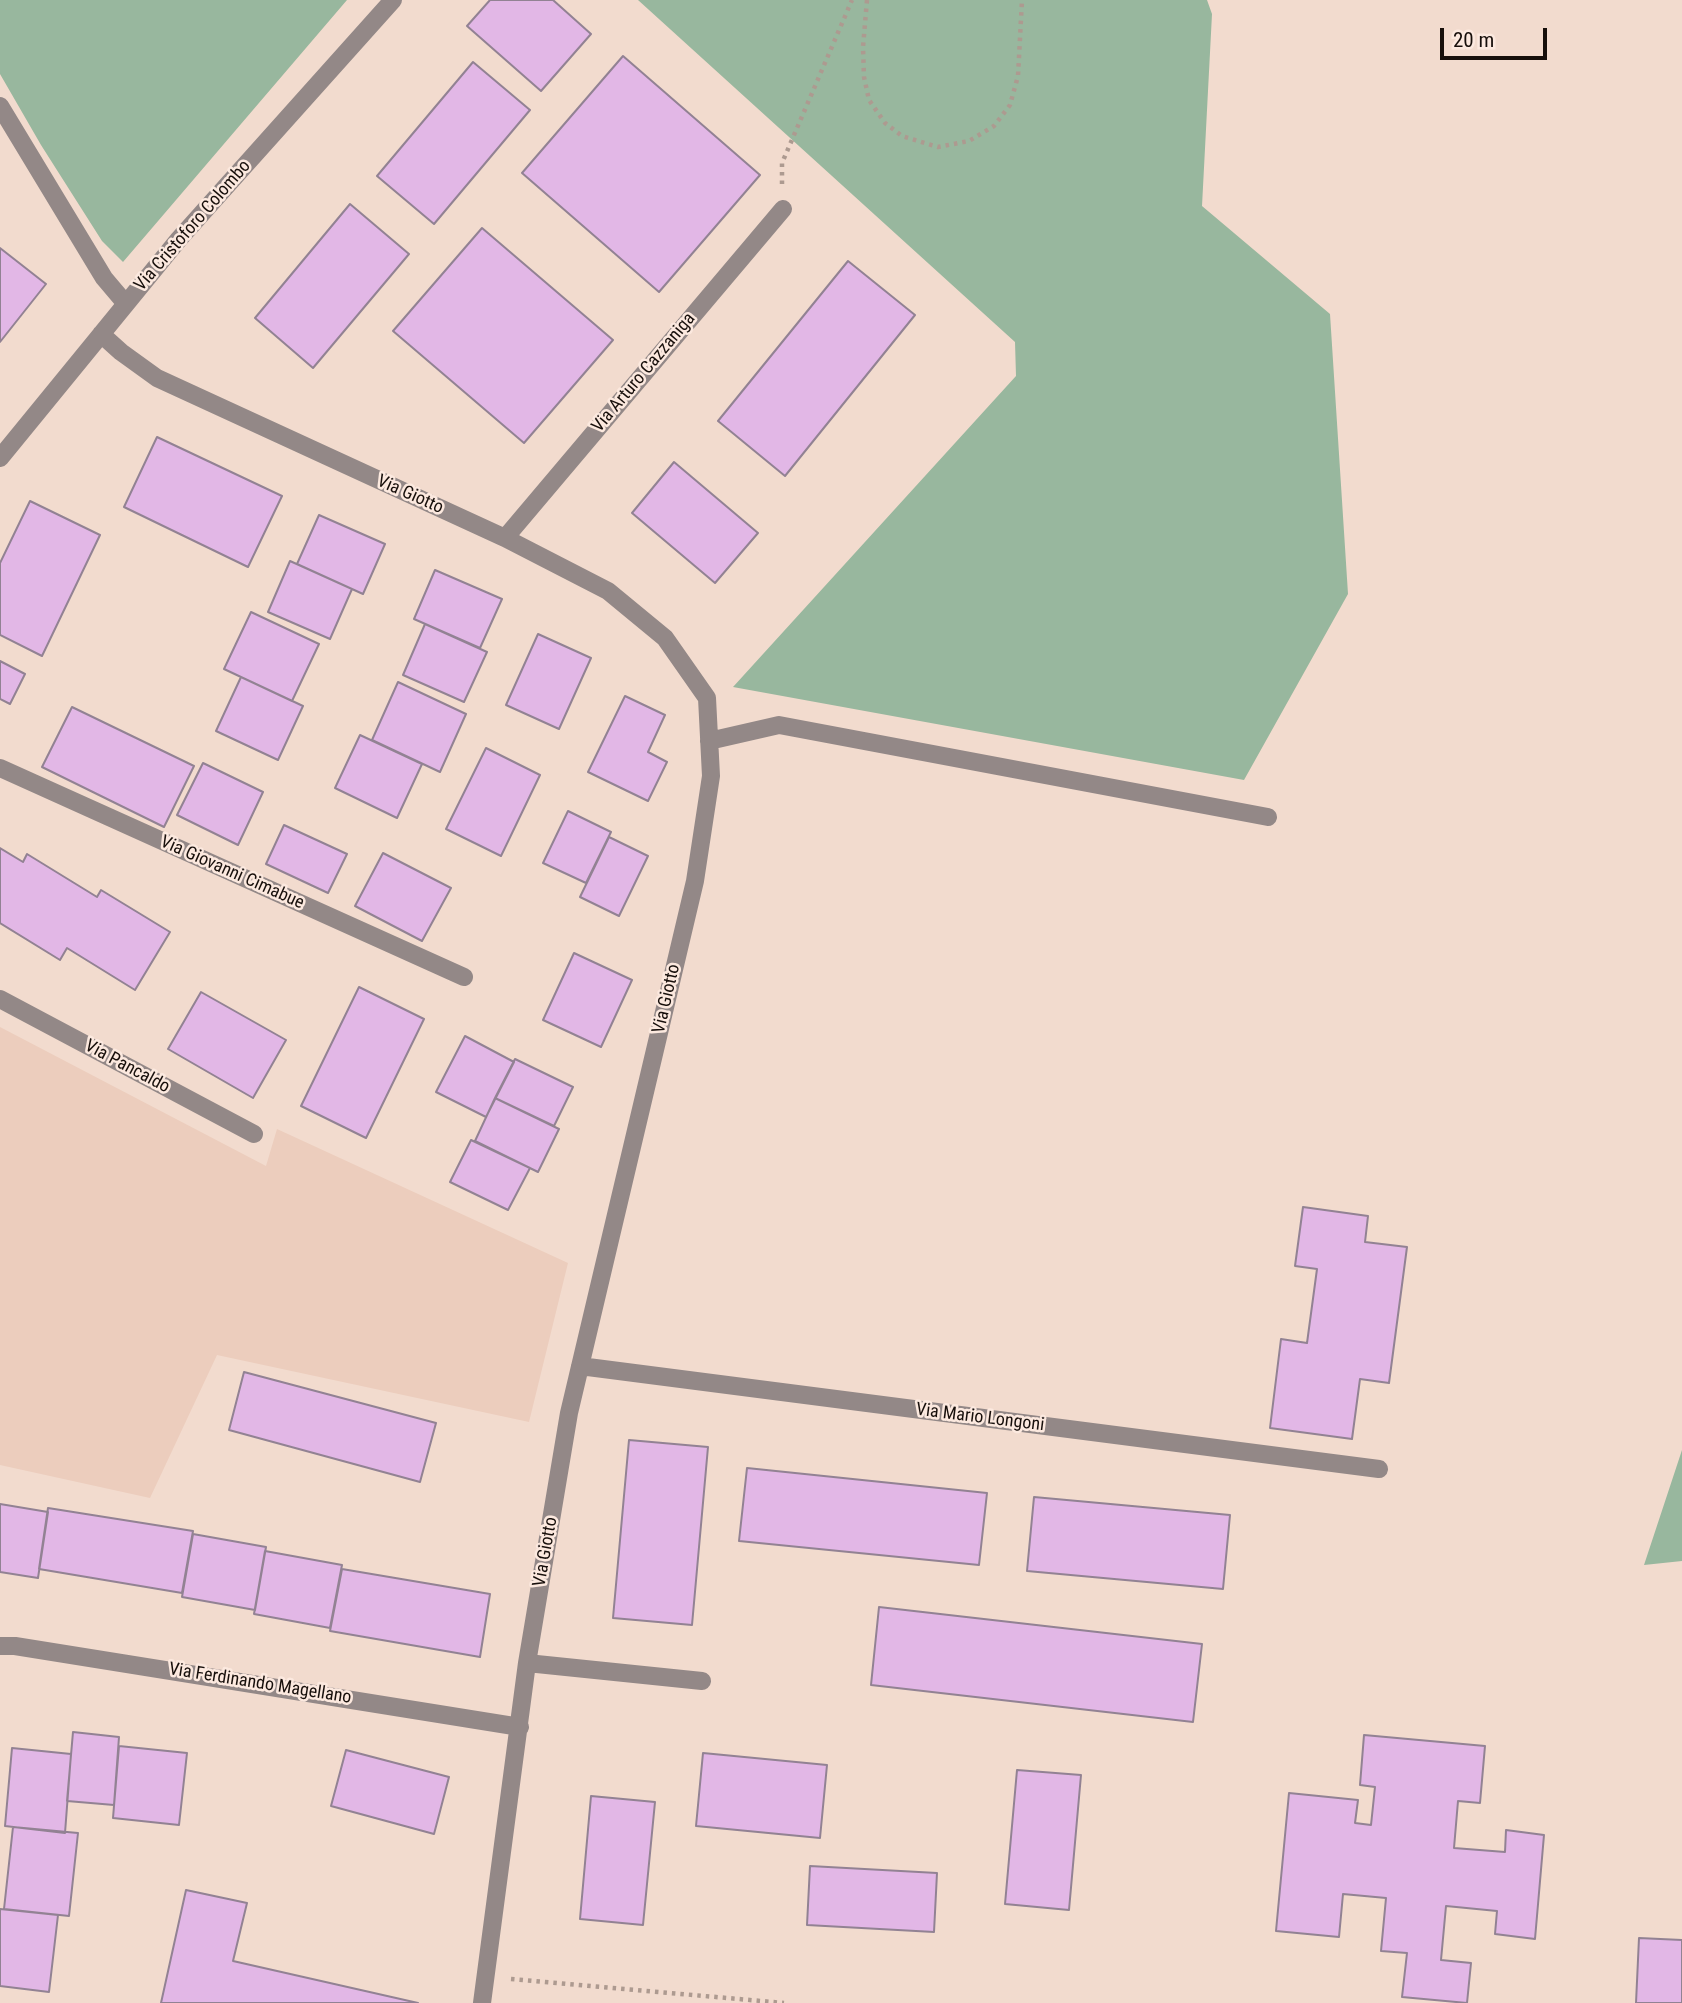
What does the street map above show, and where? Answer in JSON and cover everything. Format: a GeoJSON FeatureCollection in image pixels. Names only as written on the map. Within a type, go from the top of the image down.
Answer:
{"type":"FeatureCollection","features":[{"type":"Feature","properties":{"kind":"street","name":"Via Cristoforo Colombo"},"geometry":{"type":"LineString","coordinates":[[0,458],[179,239],[393,0]]}},
{"type":"Feature","properties":{"kind":"street"},"geometry":{"type":"LineString","coordinates":[[0,106],[104,278],[126,304]]}},
{"type":"Feature","properties":{"kind":"street","name":"Via Arturo Cazzaniga"},"geometry":{"type":"LineString","coordinates":[[505,538],[783,209]]}},
{"type":"Feature","properties":{"kind":"street","name":"Via Giotto"},"geometry":{"type":"LineString","coordinates":[[101,334],[142,369],[157,378],[505,538],[608,591],[665,638],[707,698],[711,776],[695,881],[569,1413],[527,1663],[482,2003]]}},
{"type":"Feature","properties":{"kind":"street"},"geometry":{"type":"LineString","coordinates":[[709,741],[779,725],[1268,817]]}},
{"type":"Feature","properties":{"kind":"street","name":"Via Giovanni Cimabue"},"geometry":{"type":"LineString","coordinates":[[0,768],[464,977]]}},
{"type":"Feature","properties":{"kind":"street","name":"Via Pancaldo"},"geometry":{"type":"LineString","coordinates":[[0,999],[254,1134]]}},
{"type":"Feature","properties":{"kind":"street","name":"Via Mario Longoni"},"geometry":{"type":"LineString","coordinates":[[580,1366],[1379,1469]]}},
{"type":"Feature","properties":{"kind":"street","name":"Via Ferdinando Magellano"},"geometry":{"type":"LineString","coordinates":[[0,1646],[15,1646],[520,1727]]}},
{"type":"Feature","properties":{"kind":"street"},"geometry":{"type":"LineString","coordinates":[[527,1663],[702,1681]]}},
{"type":"Feature","properties":{"kind":"path"},"geometry":{"type":"LineString","coordinates":[[783,209],[782,163],[852,0]]}},
{"type":"Feature","properties":{"kind":"path"},"geometry":{"type":"LineString","coordinates":[[867,0],[863,47],[864,77],[869,100],[886,123],[902,136],[938,146],[969,141],[994,126],[1010,105],[1018,76],[1022,0]]}},
{"type":"Feature","properties":{"kind":"path"},"geometry":{"type":"LineString","coordinates":[[486,1977],[784,2003]]}},
{"type":"Feature","properties":{"kind":"shaded area"},"geometry":{"type":"Polygon","coordinates":[[[0,1027],[266,1166],[277,1129],[568,1263],[529,1422],[217,1355],[150,1498],[0,1465],[0,1027]]]}},
{"type":"Feature","properties":{"kind":"green space"},"geometry":{"type":"Polygon","coordinates":[[[0,0],[347,0],[123,262],[102,241],[0,74],[0,0]]]}},
{"type":"Feature","properties":{"kind":"green space"},"geometry":{"type":"Polygon","coordinates":[[[638,0],[1207,0],[1212,14],[1202,206],[1330,314],[1348,594],[1244,780],[733,687],[1016,376],[1015,342],[638,0]]]}},
{"type":"Feature","properties":{"kind":"green space"},"geometry":{"type":"Polygon","coordinates":[[[1682,1450],[1682,1561],[1644,1565],[1682,1450]]]}},
{"type":"Feature","properties":{"kind":"building"},"geometry":{"type":"Polygon","coordinates":[[[490,0],[553,0],[591,34],[541,91],[467,26],[490,0]]]}},
{"type":"Feature","properties":{"kind":"building"},"geometry":{"type":"Polygon","coordinates":[[[623,56],[760,175],[659,292],[522,173],[623,56]]]}},
{"type":"Feature","properties":{"kind":"building"},"geometry":{"type":"Polygon","coordinates":[[[473,62],[530,110],[434,224],[377,176],[473,62]]]}},
{"type":"Feature","properties":{"kind":"building"},"geometry":{"type":"Polygon","coordinates":[[[350,204],[409,254],[313,368],[255,318],[350,204]]]}},
{"type":"Feature","properties":{"kind":"building"},"geometry":{"type":"Polygon","coordinates":[[[482,228],[613,340],[524,443],[393,331],[482,228]]]}},
{"type":"Feature","properties":{"kind":"building"},"geometry":{"type":"Polygon","coordinates":[[[0,248],[46,284],[0,342],[0,248]]]}},
{"type":"Feature","properties":{"kind":"building"},"geometry":{"type":"Polygon","coordinates":[[[848,261],[915,315],[785,476],[718,421],[848,261]]]}},
{"type":"Feature","properties":{"kind":"building"},"geometry":{"type":"Polygon","coordinates":[[[157,437],[282,496],[248,567],[124,507],[157,437]]]}},
{"type":"Feature","properties":{"kind":"building"},"geometry":{"type":"Polygon","coordinates":[[[674,462],[758,533],[715,583],[632,513],[674,462]]]}},
{"type":"Feature","properties":{"kind":"building"},"geometry":{"type":"Polygon","coordinates":[[[30,501],[100,535],[42,656],[0,635],[0,563],[30,501]]]}},
{"type":"Feature","properties":{"kind":"building"},"geometry":{"type":"Polygon","coordinates":[[[319,515],[385,544],[363,594],[297,564],[319,515]]]}},
{"type":"Feature","properties":{"kind":"building"},"geometry":{"type":"Polygon","coordinates":[[[290,561],[352,589],[330,639],[268,612],[290,561]]]}},
{"type":"Feature","properties":{"kind":"building"},"geometry":{"type":"Polygon","coordinates":[[[435,570],[502,599],[480,648],[414,619],[435,570]]]}},
{"type":"Feature","properties":{"kind":"building"},"geometry":{"type":"Polygon","coordinates":[[[251,612],[319,644],[292,701],[224,669],[251,612]]]}},
{"type":"Feature","properties":{"kind":"building"},"geometry":{"type":"Polygon","coordinates":[[[425,624],[487,652],[464,702],[403,675],[425,624]]]}},
{"type":"Feature","properties":{"kind":"building"},"geometry":{"type":"Polygon","coordinates":[[[538,634],[591,658],[559,729],[506,705],[538,634]]]}},
{"type":"Feature","properties":{"kind":"building"},"geometry":{"type":"Polygon","coordinates":[[[0,661],[25,674],[10,704],[0,699],[0,661]]]}},
{"type":"Feature","properties":{"kind":"building"},"geometry":{"type":"Polygon","coordinates":[[[241,677],[303,706],[278,760],[216,731],[241,677]]]}},
{"type":"Feature","properties":{"kind":"building"},"geometry":{"type":"Polygon","coordinates":[[[398,682],[466,714],[440,772],[372,740],[398,682]]]}},
{"type":"Feature","properties":{"kind":"building"},"geometry":{"type":"Polygon","coordinates":[[[625,696],[665,715],[648,752],[667,762],[648,801],[588,772],[625,696]]]}},
{"type":"Feature","properties":{"kind":"building"},"geometry":{"type":"Polygon","coordinates":[[[72,707],[194,766],[164,827],[42,767],[72,707]]]}},
{"type":"Feature","properties":{"kind":"building"},"geometry":{"type":"Polygon","coordinates":[[[360,735],[422,764],[397,818],[335,788],[360,735]]]}},
{"type":"Feature","properties":{"kind":"building"},"geometry":{"type":"Polygon","coordinates":[[[486,748],[540,775],[501,856],[446,829],[486,748]]]}},
{"type":"Feature","properties":{"kind":"building"},"geometry":{"type":"Polygon","coordinates":[[[203,763],[263,792],[238,845],[177,815],[203,763]]]}},
{"type":"Feature","properties":{"kind":"building"},"geometry":{"type":"Polygon","coordinates":[[[568,811],[611,832],[586,883],[543,863],[568,811]]]}},
{"type":"Feature","properties":{"kind":"building"},"geometry":{"type":"Polygon","coordinates":[[[284,825],[347,854],[328,893],[266,864],[284,825]]]}},
{"type":"Feature","properties":{"kind":"building"},"geometry":{"type":"Polygon","coordinates":[[[609,837],[648,856],[619,916],[580,897],[609,837]]]}},
{"type":"Feature","properties":{"kind":"building"},"geometry":{"type":"Polygon","coordinates":[[[0,848],[23,862],[27,854],[97,897],[101,890],[170,932],[135,990],[67,948],[60,960],[0,923],[0,848]]]}},
{"type":"Feature","properties":{"kind":"building"},"geometry":{"type":"Polygon","coordinates":[[[383,853],[451,888],[422,941],[355,906],[383,853]]]}},
{"type":"Feature","properties":{"kind":"building"},"geometry":{"type":"Polygon","coordinates":[[[574,953],[632,980],[601,1047],[543,1020],[574,953]]]}},
{"type":"Feature","properties":{"kind":"building"},"geometry":{"type":"Polygon","coordinates":[[[359,987],[424,1019],[366,1138],[301,1106],[359,987]]]}},
{"type":"Feature","properties":{"kind":"building"},"geometry":{"type":"Polygon","coordinates":[[[201,992],[286,1040],[253,1098],[168,1049],[201,992]]]}},
{"type":"Feature","properties":{"kind":"building"},"geometry":{"type":"Polygon","coordinates":[[[465,1036],[514,1062],[486,1117],[436,1092],[465,1036]]]}},
{"type":"Feature","properties":{"kind":"building"},"geometry":{"type":"Polygon","coordinates":[[[515,1059],[573,1087],[554,1126],[495,1098],[515,1059]]]}},
{"type":"Feature","properties":{"kind":"building"},"geometry":{"type":"Polygon","coordinates":[[[495,1098],[559,1129],[538,1172],[475,1141],[495,1098]]]}},
{"type":"Feature","properties":{"kind":"building"},"geometry":{"type":"Polygon","coordinates":[[[471,1140],[530,1168],[508,1210],[450,1182],[471,1140]]]}},
{"type":"Feature","properties":{"kind":"building"},"geometry":{"type":"Polygon","coordinates":[[[1303,1207],[1368,1216],[1365,1242],[1407,1247],[1389,1383],[1360,1379],[1352,1439],[1270,1428],[1281,1339],[1307,1343],[1317,1269],[1295,1266],[1303,1207]]]}},
{"type":"Feature","properties":{"kind":"building"},"geometry":{"type":"Polygon","coordinates":[[[244,1372],[436,1423],[420,1482],[229,1430],[244,1372]]]}},
{"type":"Feature","properties":{"kind":"building"},"geometry":{"type":"Polygon","coordinates":[[[629,1440],[708,1447],[692,1625],[613,1618],[629,1440]]]}},
{"type":"Feature","properties":{"kind":"building"},"geometry":{"type":"Polygon","coordinates":[[[747,1468],[987,1493],[979,1565],[739,1541],[747,1468]]]}},
{"type":"Feature","properties":{"kind":"building"},"geometry":{"type":"Polygon","coordinates":[[[1034,1497],[1230,1515],[1223,1589],[1027,1571],[1034,1497]]]}},
{"type":"Feature","properties":{"kind":"building"},"geometry":{"type":"Polygon","coordinates":[[[0,1504],[48,1512],[38,1578],[0,1572],[0,1504]]]}},
{"type":"Feature","properties":{"kind":"building"},"geometry":{"type":"Polygon","coordinates":[[[48,1508],[193,1531],[182,1593],[39,1569],[48,1508]]]}},
{"type":"Feature","properties":{"kind":"building"},"geometry":{"type":"Polygon","coordinates":[[[193,1534],[266,1547],[255,1610],[182,1597],[193,1534]]]}},
{"type":"Feature","properties":{"kind":"building"},"geometry":{"type":"Polygon","coordinates":[[[265,1551],[342,1565],[330,1628],[254,1614],[265,1551]]]}},
{"type":"Feature","properties":{"kind":"building"},"geometry":{"type":"Polygon","coordinates":[[[342,1569],[490,1594],[480,1657],[330,1631],[342,1569]]]}},
{"type":"Feature","properties":{"kind":"building"},"geometry":{"type":"Polygon","coordinates":[[[879,1607],[1202,1644],[1193,1722],[871,1685],[879,1607]]]}},
{"type":"Feature","properties":{"kind":"building"},"geometry":{"type":"Polygon","coordinates":[[[73,1732],[119,1737],[114,1805],[67,1801],[73,1732]]]}},
{"type":"Feature","properties":{"kind":"building"},"geometry":{"type":"Polygon","coordinates":[[[1364,1735],[1485,1746],[1480,1803],[1458,1801],[1454,1848],[1505,1852],[1506,1830],[1544,1835],[1535,1939],[1495,1934],[1497,1911],[1446,1906],[1441,1960],[1471,1963],[1467,2003],[1402,1997],[1407,1953],[1381,1951],[1386,1898],[1343,1894],[1339,1937],[1276,1931],[1289,1793],[1358,1800],[1355,1823],[1371,1825],[1375,1787],[1360,1785],[1364,1735]]]}},
{"type":"Feature","properties":{"kind":"building"},"geometry":{"type":"Polygon","coordinates":[[[119,1746],[187,1753],[179,1825],[113,1818],[119,1746]]]}},
{"type":"Feature","properties":{"kind":"building"},"geometry":{"type":"Polygon","coordinates":[[[12,1748],[71,1754],[65,1833],[5,1826],[12,1748]]]}},
{"type":"Feature","properties":{"kind":"building"},"geometry":{"type":"Polygon","coordinates":[[[346,1750],[449,1777],[434,1834],[331,1806],[346,1750]]]}},
{"type":"Feature","properties":{"kind":"building"},"geometry":{"type":"Polygon","coordinates":[[[703,1753],[827,1765],[820,1838],[696,1826],[703,1753]]]}},
{"type":"Feature","properties":{"kind":"building"},"geometry":{"type":"Polygon","coordinates":[[[1017,1770],[1081,1775],[1069,1910],[1005,1904],[1017,1770]]]}},
{"type":"Feature","properties":{"kind":"building"},"geometry":{"type":"Polygon","coordinates":[[[591,1796],[655,1802],[643,1925],[580,1919],[591,1796]]]}},
{"type":"Feature","properties":{"kind":"building"},"geometry":{"type":"Polygon","coordinates":[[[13,1827],[78,1833],[69,1916],[4,1909],[13,1827]]]}},
{"type":"Feature","properties":{"kind":"building"},"geometry":{"type":"Polygon","coordinates":[[[810,1866],[937,1873],[934,1932],[807,1925],[810,1866]]]}},
{"type":"Feature","properties":{"kind":"building"},"geometry":{"type":"Polygon","coordinates":[[[186,1890],[247,1903],[233,1961],[418,2003],[161,2003],[186,1890]]]}},
{"type":"Feature","properties":{"kind":"building"},"geometry":{"type":"Polygon","coordinates":[[[0,1909],[58,1915],[49,1992],[0,1986],[0,1909]]]}},
{"type":"Feature","properties":{"kind":"building"},"geometry":{"type":"Polygon","coordinates":[[[1639,1938],[1682,1940],[1682,2003],[1636,2003],[1639,1938]]]}}]}
